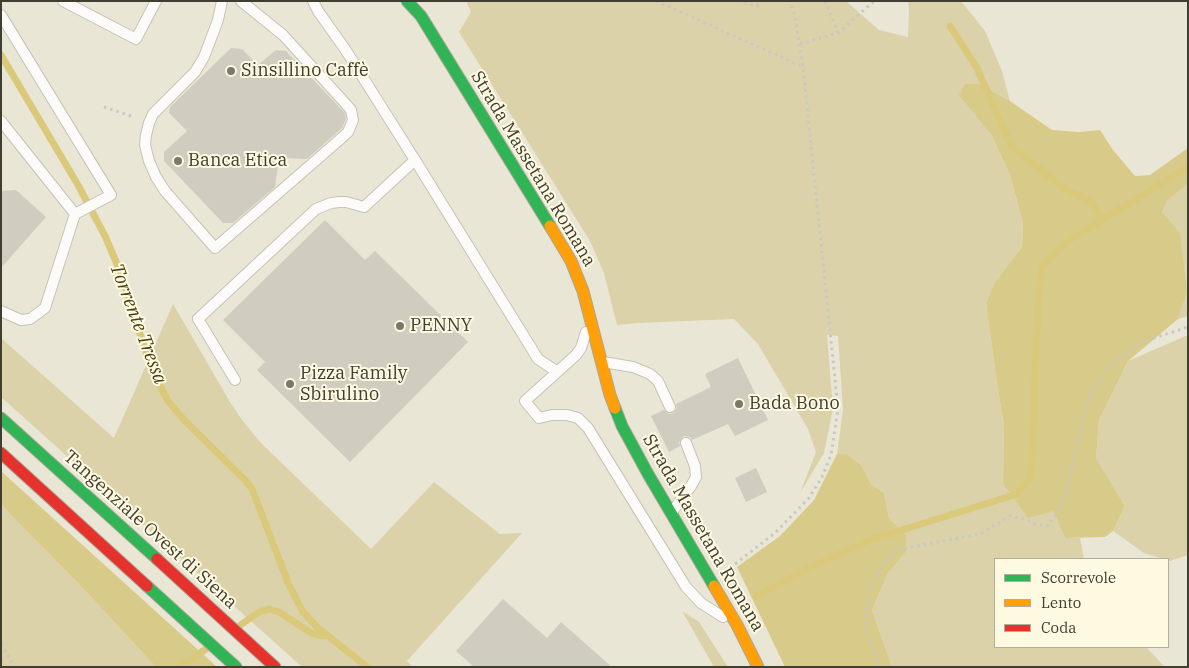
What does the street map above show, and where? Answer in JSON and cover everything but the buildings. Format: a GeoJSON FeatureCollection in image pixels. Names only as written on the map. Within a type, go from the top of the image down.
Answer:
{"type":"FeatureCollection","features":[{"type":"Feature","properties":{"kind":"main road","name":"Strada Massetana Romana"},"geometry":{"type":"LineString","coordinates":[[407,1],[421,16],[571,261],[580,280],[610,395],[619,419],[648,474],[737,625],[758,667]]}},
{"type":"Feature","properties":{"kind":"main road","name":"Strada Massetana Romana"},"geometry":{"type":"LineString","coordinates":[[416,1],[421,16]]}},
{"type":"Feature","properties":{"kind":"main road","name":"Tangenziale Ovest di Siena"},"geometry":{"type":"LineString","coordinates":[[1,418],[275,667]]}},
{"type":"Feature","properties":{"kind":"main road"},"geometry":{"type":"LineString","coordinates":[[1,453],[236,667]]}},
{"type":"Feature","properties":{"kind":"lane"},"geometry":{"type":"LineString","coordinates":[[63,1],[136,39],[156,1]]}},
{"type":"Feature","properties":{"kind":"lane"},"geometry":{"type":"LineString","coordinates":[[222,1],[218,20],[199,64],[185,82],[156,111],[149,123],[145,146],[156,177],[165,191],[215,248],[348,132],[354,120],[351,110],[345,102],[283,35],[241,1]]}},
{"type":"Feature","properties":{"kind":"lane"},"geometry":{"type":"LineString","coordinates":[[313,1],[415,160],[538,360],[556,371]]}},
{"type":"Feature","properties":{"kind":"lane"},"geometry":{"type":"LineString","coordinates":[[1,15],[111,195],[75,214],[45,308],[30,319],[21,320],[1,311]]}},
{"type":"Feature","properties":{"kind":"lane"},"geometry":{"type":"LineString","coordinates":[[1,121],[75,214]]}},
{"type":"Feature","properties":{"kind":"lane"},"geometry":{"type":"LineString","coordinates":[[235,380],[198,319],[316,209],[339,202],[364,207],[415,160]]}},
{"type":"Feature","properties":{"kind":"lane"},"geometry":{"type":"LineString","coordinates":[[590,313],[581,348],[576,355],[525,400],[539,418],[552,415],[567,415],[578,418],[582,422],[595,438],[686,587],[701,603],[737,625]]}},
{"type":"Feature","properties":{"kind":"lane"},"geometry":{"type":"LineString","coordinates":[[602,361],[633,367],[650,374],[658,381],[670,407]]}},
{"type":"Feature","properties":{"kind":"lane"},"geometry":{"type":"LineString","coordinates":[[671,513],[692,486],[696,477],[695,466],[686,443]]}},
{"type":"Feature","properties":{"kind":"path"},"geometry":{"type":"LineString","coordinates":[[656,1],[803,67]]}},
{"type":"Feature","properties":{"kind":"path"},"geometry":{"type":"LineString","coordinates":[[738,1],[757,6],[761,1]]}},
{"type":"Feature","properties":{"kind":"path"},"geometry":{"type":"LineString","coordinates":[[713,583],[775,533],[809,498],[822,477],[831,455],[838,409],[803,67],[795,16],[790,1]]}},
{"type":"Feature","properties":{"kind":"path"},"geometry":{"type":"LineString","coordinates":[[825,1],[838,33]]}},
{"type":"Feature","properties":{"kind":"path"},"geometry":{"type":"LineString","coordinates":[[800,44],[838,33],[874,1]]}},
{"type":"Feature","properties":{"kind":"path"},"geometry":{"type":"LineString","coordinates":[[104,107],[149,123]]}},
{"type":"Feature","properties":{"kind":"path"},"geometry":{"type":"LineString","coordinates":[[879,667],[866,628],[866,609],[870,591],[880,568],[896,550],[980,534],[1010,516],[1047,526],[1059,512],[1069,480],[1088,399],[1110,366],[1140,343],[1188,327]]}},
{"type":"Feature","properties":{"kind":"path"},"geometry":{"type":"LineString","coordinates":[[1,644],[15,667]]}},
{"type":"Feature","properties":{"kind":"shaded area"},"geometry":{"type":"Polygon","coordinates":[[[466,1],[846,1],[879,30],[908,37],[908,1],[961,1],[985,31],[1002,71],[1010,101],[979,84],[979,117],[991,134],[1010,175],[1023,223],[1022,247],[995,282],[986,303],[1004,425],[1003,483],[1053,511],[1065,538],[1080,538],[1084,558],[994,558],[994,648],[1147,648],[1165,667],[892,667],[872,610],[888,573],[906,552],[906,535],[889,518],[884,493],[871,484],[861,465],[847,454],[837,454],[843,410],[838,336],[827,335],[833,409],[824,453],[800,493],[816,452],[808,429],[758,344],[734,319],[617,325],[604,273],[590,241],[459,32],[471,12],[466,1]]]}},
{"type":"Feature","properties":{"kind":"shaded area"},"geometry":{"type":"Polygon","coordinates":[[[965,84],[979,84],[1010,101],[1052,130],[1079,132],[1100,130],[1113,150],[1135,176],[1150,175],[1188,148],[1188,184],[1168,200],[1162,212],[1180,233],[1187,293],[1178,319],[1128,361],[1099,420],[1096,458],[1125,506],[1113,531],[1105,537],[1065,538],[1053,511],[1028,518],[1003,483],[1004,425],[986,303],[995,282],[1022,247],[1023,223],[1010,175],[991,134],[959,95],[965,84]]]}},
{"type":"Feature","properties":{"kind":"shaded area"},"geometry":{"type":"Polygon","coordinates":[[[1188,184],[1188,316],[1178,319],[1187,293],[1162,213],[1168,200],[1188,184]]]}},
{"type":"Feature","properties":{"kind":"shaded area"},"geometry":{"type":"Polygon","coordinates":[[[173,304],[243,421],[260,442],[371,549],[434,482],[500,534],[522,533],[407,661],[413,667],[302,667],[1,397],[1,338],[114,438],[173,304]]]}},
{"type":"Feature","properties":{"kind":"shaded area"},"geometry":{"type":"Polygon","coordinates":[[[1188,335],[1188,555],[1170,561],[1169,558],[1160,558],[1144,553],[1113,531],[1125,506],[1096,458],[1099,420],[1128,361],[1188,335]]]}},
{"type":"Feature","properties":{"kind":"shaded area"},"geometry":{"type":"Polygon","coordinates":[[[837,454],[847,454],[861,465],[871,484],[884,493],[889,518],[906,535],[906,552],[888,573],[872,610],[892,667],[785,667],[737,567],[780,536],[814,500],[837,454]]]}},
{"type":"Feature","properties":{"kind":"shaded area"},"geometry":{"type":"Polygon","coordinates":[[[1,471],[217,667],[156,667],[77,582],[7,511],[1,503],[1,471]]]}},
{"type":"Feature","properties":{"kind":"shaded area"},"geometry":{"type":"Polygon","coordinates":[[[1,503],[7,511],[77,582],[156,667],[1,667],[1,503]]]}},
{"type":"Feature","properties":{"kind":"shaded area"},"geometry":{"type":"Polygon","coordinates":[[[682,611],[699,622],[728,667],[714,667],[682,611]]]}},
{"type":"Feature","properties":{"kind":"waterway"},"geometry":{"type":"LineString","coordinates":[[950,26],[977,68],[1011,146],[1065,189],[1092,202],[1102,220]]}},
{"type":"Feature","properties":{"kind":"waterway","name":"Torrente Tressa"},"geometry":{"type":"LineString","coordinates":[[1,55],[78,185],[105,236],[120,271],[152,371],[168,401],[185,421],[252,489],[289,585],[303,612],[318,628],[367,667]]}},
{"type":"Feature","properties":{"kind":"waterway"},"geometry":{"type":"LineString","coordinates":[[757,596],[811,567],[870,540],[1017,494],[1030,478],[1032,461],[1041,268],[1068,241],[1188,167]]}},
{"type":"Feature","properties":{"kind":"waterway"},"geometry":{"type":"LineString","coordinates":[[239,626],[259,612],[269,609],[279,612],[311,633],[322,636],[327,635]]}},
{"type":"Feature","properties":{"kind":"waterway"},"geometry":{"type":"LineString","coordinates":[[179,667],[206,649]]}},
{"type":"Feature","properties":{"kind":"traffic: fast"},"geometry":{"type":"LineString","coordinates":[[407,1],[421,16],[550,226]]}},
{"type":"Feature","properties":{"kind":"traffic: fast"},"geometry":{"type":"LineString","coordinates":[[615,408],[622,426],[648,474],[714,586]]}},
{"type":"Feature","properties":{"kind":"traffic: fast"},"geometry":{"type":"LineString","coordinates":[[1,418],[157,559]]}},
{"type":"Feature","properties":{"kind":"traffic: fast"},"geometry":{"type":"LineString","coordinates":[[147,586],[236,667]]}},
{"type":"Feature","properties":{"kind":"traffic: slow"},"geometry":{"type":"LineString","coordinates":[[550,226],[571,261],[583,291],[615,408]]}},
{"type":"Feature","properties":{"kind":"traffic: slow"},"geometry":{"type":"LineString","coordinates":[[714,586],[737,625],[758,667]]}},
{"type":"Feature","properties":{"kind":"traffic: jam"},"geometry":{"type":"LineString","coordinates":[[1,453],[147,586]]}},
{"type":"Feature","properties":{"kind":"traffic: jam"},"geometry":{"type":"LineString","coordinates":[[157,559],[275,667]]}},
{"type":"Feature","properties":{"kind":"place","name":"Sinsillino Caffè"},"geometry":{"type":"Point","coordinates":[231,71]}},
{"type":"Feature","properties":{"kind":"place","name":"Banca Etica"},"geometry":{"type":"Point","coordinates":[178,161]}},
{"type":"Feature","properties":{"kind":"place","name":"PENNY"},"geometry":{"type":"Point","coordinates":[400,326]}},
{"type":"Feature","properties":{"kind":"place","name":"Pizza Family Sbirulino"},"geometry":{"type":"Point","coordinates":[290,384]}},
{"type":"Feature","properties":{"kind":"place","name":"Bada Bono"},"geometry":{"type":"Point","coordinates":[739,404]}}]}
